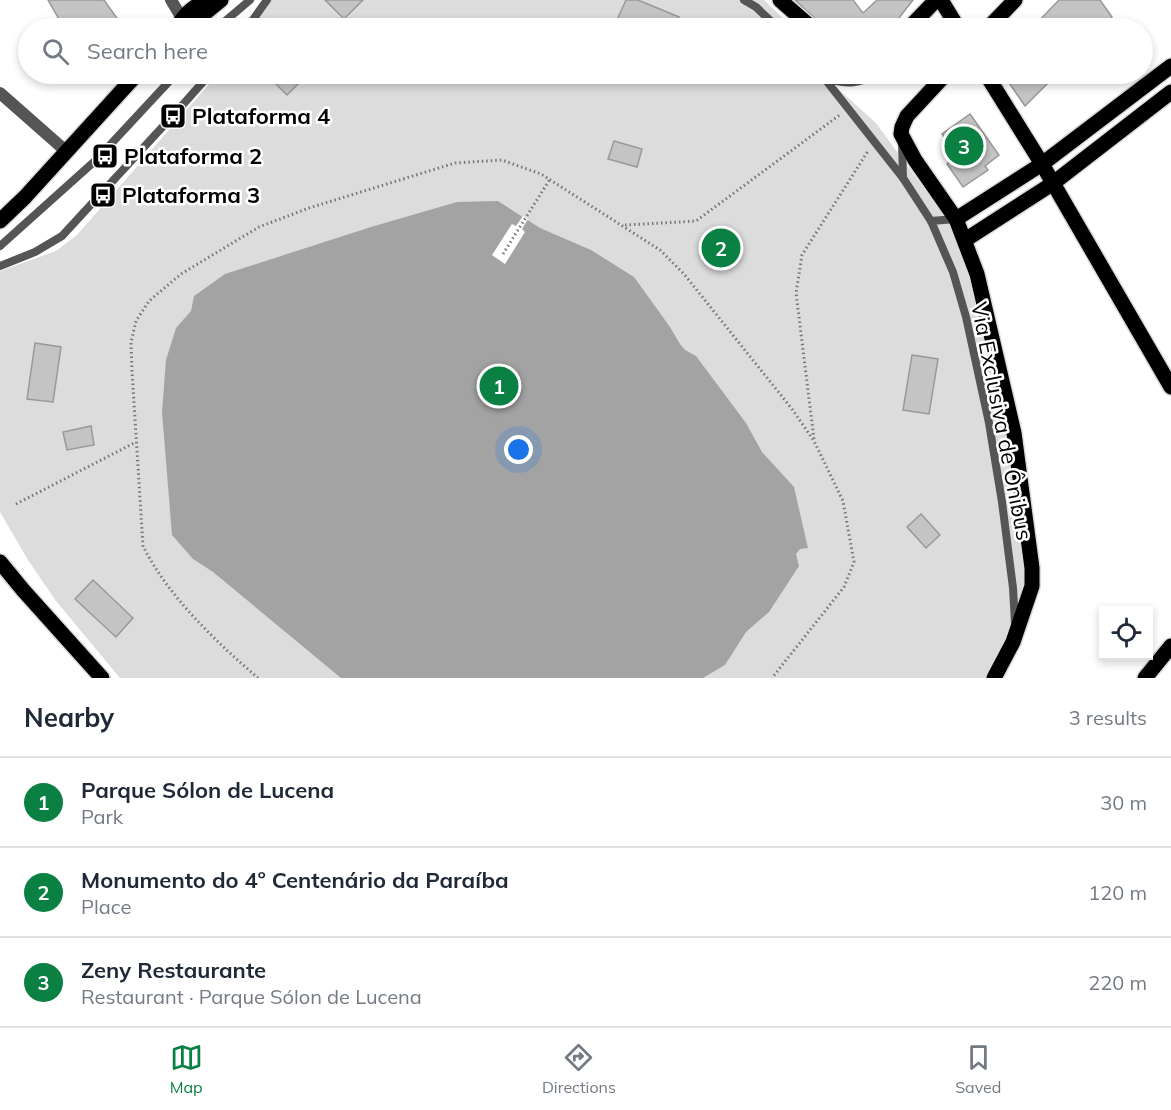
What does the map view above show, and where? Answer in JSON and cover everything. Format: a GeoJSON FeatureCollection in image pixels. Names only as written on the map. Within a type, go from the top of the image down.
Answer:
{"type":"FeatureCollection","features":[{"type":"Feature","properties":{"kind":"main road"},"geometry":{"type":"LineString","coordinates":[[197,6],[221,0]]}},
{"type":"Feature","properties":{"kind":"main road"},"geometry":{"type":"LineString","coordinates":[[780,0],[801,18]]}},
{"type":"Feature","properties":{"kind":"main road"},"geometry":{"type":"LineString","coordinates":[[919,18],[936,0]]}},
{"type":"Feature","properties":{"kind":"main road"},"geometry":{"type":"LineString","coordinates":[[941,0],[952,18]]}},
{"type":"Feature","properties":{"kind":"main road"},"geometry":{"type":"LineString","coordinates":[[998,18],[1015,0]]}},
{"type":"Feature","properties":{"kind":"main road"},"geometry":{"type":"LineString","coordinates":[[1153,80],[1171,66]]}},
{"type":"Feature","properties":{"kind":"main road"},"geometry":{"type":"LineString","coordinates":[[0,221],[67,152],[128,84]]}},
{"type":"Feature","properties":{"kind":"main road"},"geometry":{"type":"LineString","coordinates":[[937,84],[907,116],[901,134],[956,219],[977,274],[1014,433],[1032,568],[1032,586],[1013,642],[994,678]]}},
{"type":"Feature","properties":{"kind":"main road"},"geometry":{"type":"LineString","coordinates":[[992,84],[1042,164],[1171,387]]}},
{"type":"Feature","properties":{"kind":"main road"},"geometry":{"type":"LineString","coordinates":[[956,219],[1042,164],[1147,84]]}},
{"type":"Feature","properties":{"kind":"main road"},"geometry":{"type":"LineString","coordinates":[[965,240],[1052,183],[1171,92]]}},
{"type":"Feature","properties":{"kind":"main road"},"geometry":{"type":"LineString","coordinates":[[0,562],[102,678]]}},
{"type":"Feature","properties":{"kind":"main road"},"geometry":{"type":"LineString","coordinates":[[1145,678],[1171,646]]}},
{"type":"Feature","properties":{"kind":"street"},"geometry":{"type":"LineString","coordinates":[[171,0],[179,18]]}},
{"type":"Feature","properties":{"kind":"street"},"geometry":{"type":"LineString","coordinates":[[0,93],[67,152]]}},
{"type":"Feature","properties":{"kind":"lane"},"geometry":{"type":"LineString","coordinates":[[229,18],[250,0]]}},
{"type":"Feature","properties":{"kind":"lane"},"geometry":{"type":"LineString","coordinates":[[255,18],[267,0]]}},
{"type":"Feature","properties":{"kind":"lane"},"geometry":{"type":"LineString","coordinates":[[744,0],[767,18]]}},
{"type":"Feature","properties":{"kind":"lane"},"geometry":{"type":"LineString","coordinates":[[0,246],[96,160],[167,84]]}},
{"type":"Feature","properties":{"kind":"lane"},"geometry":{"type":"LineString","coordinates":[[0,266],[35,252],[62,236],[201,84]]}},
{"type":"Feature","properties":{"kind":"lane","name":"Via Exclusiva de Ônibus"},"geometry":{"type":"LineString","coordinates":[[829,84],[903,178],[931,221],[953,273],[966,317],[989,423],[1013,588],[1015,632]]}},
{"type":"Feature","properties":{"kind":"lane"},"geometry":{"type":"LineString","coordinates":[[903,140],[903,178]]}},
{"type":"Feature","properties":{"kind":"lane"},"geometry":{"type":"LineString","coordinates":[[931,221],[956,219]]}},
{"type":"Feature","properties":{"kind":"path"},"geometry":{"type":"LineString","coordinates":[[623,225],[696,220],[848,108]]}},
{"type":"Feature","properties":{"kind":"path"},"geometry":{"type":"LineString","coordinates":[[814,441],[796,293],[802,255],[874,141]]}},
{"type":"Feature","properties":{"kind":"path"},"geometry":{"type":"LineString","coordinates":[[258,678],[222,647],[173,591],[151,563],[143,546],[131,342],[136,321],[149,301],[181,274],[259,228],[309,208],[455,163],[502,160],[550,179],[660,250],[684,274],[792,409],[814,441],[843,501],[854,562],[844,587],[772,678]]}},
{"type":"Feature","properties":{"kind":"path"},"geometry":{"type":"LineString","coordinates":[[503,254],[550,179]]}},
{"type":"Feature","properties":{"kind":"path"},"geometry":{"type":"LineString","coordinates":[[16,504],[136,442]]}},
{"type":"Feature","properties":{"kind":"shaded area"},"geometry":{"type":"Polygon","coordinates":[[[266,0],[764,0],[783,18],[254,18],[266,0]]]}},
{"type":"Feature","properties":{"kind":"shaded area"},"geometry":{"type":"Polygon","coordinates":[[[209,84],[833,84],[876,123],[958,235],[980,299],[1017,472],[1029,591],[991,671],[985,678],[120,678],[56,601],[28,560],[0,512],[0,271],[56,251],[77,235],[209,84]]]}},
{"type":"Feature","properties":{"kind":"shaded area"},"geometry":{"type":"Polygon","coordinates":[[[498,201],[540,228],[591,250],[634,277],[680,344],[696,356],[746,423],[762,452],[794,487],[808,548],[800,549],[796,554],[799,566],[769,612],[746,632],[725,665],[703,678],[341,678],[213,572],[193,559],[172,535],[162,412],[166,360],[176,328],[191,311],[194,296],[225,274],[371,227],[457,202],[498,201]]]}},
{"type":"Feature","properties":{"kind":"pier"},"geometry":{"type":"Polygon","coordinates":[[[523,216],[528,219],[522,229],[525,232],[505,264],[492,255],[512,224],[516,226],[523,216]]]}},
{"type":"Feature","properties":{"kind":"building"},"geometry":{"type":"Polygon","coordinates":[[[48,0],[104,0],[117,18],[58,18],[48,0]]]}},
{"type":"Feature","properties":{"kind":"building"},"geometry":{"type":"Polygon","coordinates":[[[325,0],[363,0],[345,18],[325,0]]]}},
{"type":"Feature","properties":{"kind":"building"},"geometry":{"type":"Polygon","coordinates":[[[626,0],[638,0],[679,17],[679,18],[618,18],[626,0]]]}},
{"type":"Feature","properties":{"kind":"building"},"geometry":{"type":"Polygon","coordinates":[[[795,0],[853,0],[863,13],[877,0],[913,0],[899,18],[814,18],[795,0]]]}},
{"type":"Feature","properties":{"kind":"building"},"geometry":{"type":"Polygon","coordinates":[[[1059,0],[1100,0],[1112,17],[1111,18],[1042,18],[1059,0]]]}},
{"type":"Feature","properties":{"kind":"building"},"geometry":{"type":"Polygon","coordinates":[[[276,84],[298,84],[287,95],[276,84]]]}},
{"type":"Feature","properties":{"kind":"building"},"geometry":{"type":"Polygon","coordinates":[[[1010,84],[1047,84],[1025,106],[1010,84]]]}},
{"type":"Feature","properties":{"kind":"building"},"geometry":{"type":"Polygon","coordinates":[[[970,114],[999,155],[985,166],[988,170],[963,187],[947,164],[957,157],[942,134],[970,114]]]}},
{"type":"Feature","properties":{"kind":"building"},"geometry":{"type":"Polygon","coordinates":[[[614,141],[642,149],[637,167],[608,159],[614,141]]]}},
{"type":"Feature","properties":{"kind":"building"},"geometry":{"type":"Polygon","coordinates":[[[35,343],[61,347],[53,402],[27,399],[35,343]]]}},
{"type":"Feature","properties":{"kind":"building"},"geometry":{"type":"Polygon","coordinates":[[[912,355],[938,359],[929,414],[903,410],[912,355]]]}},
{"type":"Feature","properties":{"kind":"building"},"geometry":{"type":"Polygon","coordinates":[[[91,426],[94,445],[67,450],[63,432],[91,426]]]}},
{"type":"Feature","properties":{"kind":"building"},"geometry":{"type":"Polygon","coordinates":[[[921,514],[940,535],[926,548],[907,527],[921,514]]]}},
{"type":"Feature","properties":{"kind":"building"},"geometry":{"type":"Polygon","coordinates":[[[93,580],[133,618],[116,637],[75,599],[93,580]]]}},
{"type":"Feature","properties":{"kind":"place","name":"Plataforma 4"},"geometry":{"type":"Point","coordinates":[173,116]}},
{"type":"Feature","properties":{"kind":"place","name":"Zeny Restaurante"},"geometry":{"type":"Point","coordinates":[964,146]}},
{"type":"Feature","properties":{"kind":"place","name":"Plataforma 2"},"geometry":{"type":"Point","coordinates":[105,156]}},
{"type":"Feature","properties":{"kind":"place","name":"Plataforma 3"},"geometry":{"type":"Point","coordinates":[103,195]}},
{"type":"Feature","properties":{"kind":"place","name":"Monumento do 4º Centenário da Paraíba"},"geometry":{"type":"Point","coordinates":[721,248]}},
{"type":"Feature","properties":{"kind":"place","name":"Parque Sólon de Lucena"},"geometry":{"type":"Point","coordinates":[499,386]}}]}
